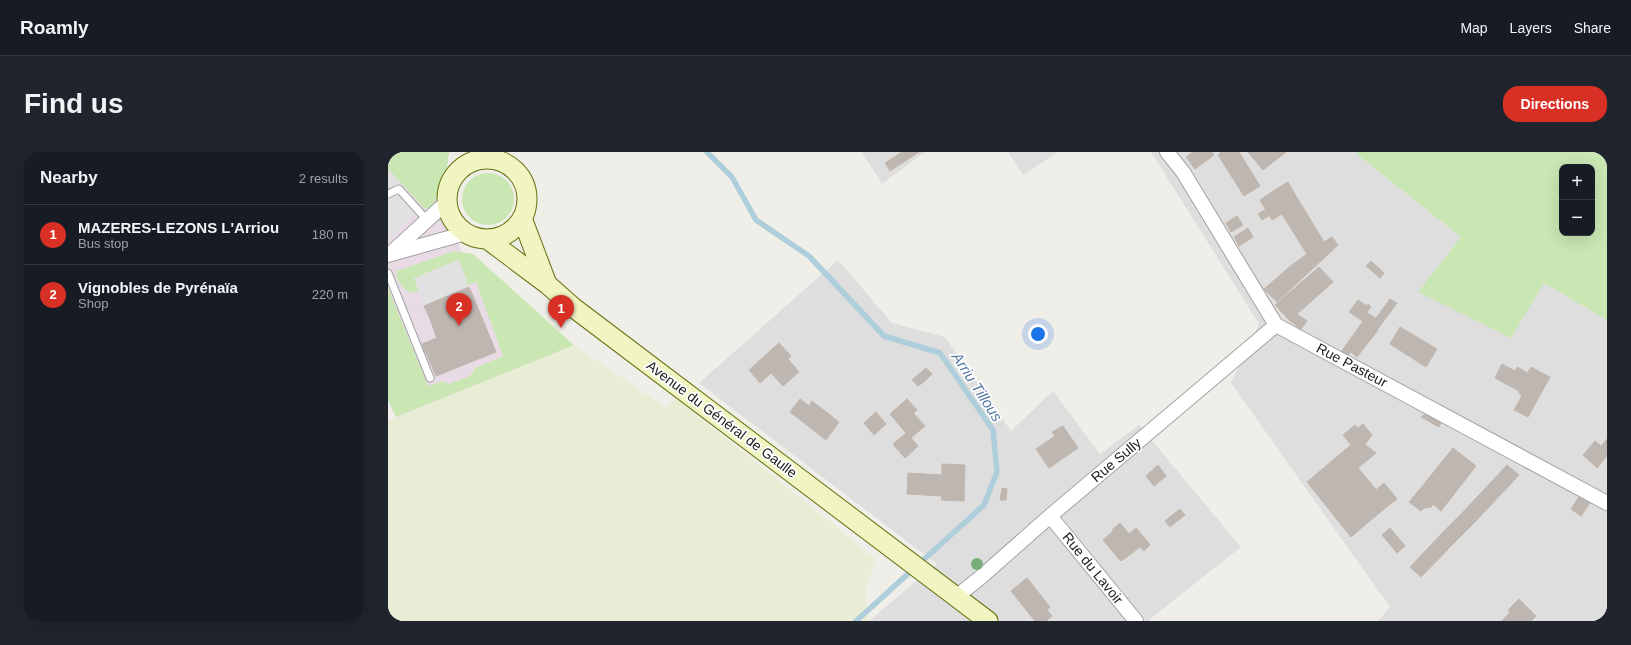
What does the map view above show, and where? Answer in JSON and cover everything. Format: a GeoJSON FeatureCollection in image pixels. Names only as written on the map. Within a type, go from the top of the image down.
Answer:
{"type":"FeatureCollection","features":[{"type":"Feature","properties":{"kind":"main road"},"geometry":{"type":"LineString","coordinates":[[456,152],[457,171]]}},
{"type":"Feature","properties":{"kind":"main road"},"geometry":{"type":"LineString","coordinates":[[486,155],[502,161],[513,168],[522,179],[526,192],[526,205],[522,218],[516,226],[498,238],[487,239],[476,238],[466,233],[456,225],[450,214],[447,202],[447,191],[451,180],[457,171],[486,155]]}},
{"type":"Feature","properties":{"kind":"main road","name":"Avenue du Général de Gaulle"},"geometry":{"type":"LineString","coordinates":[[522,218],[547,284]]}},
{"type":"Feature","properties":{"kind":"main road","name":"Avenue du Général de Gaulle"},"geometry":{"type":"LineString","coordinates":[[487,239],[547,284],[574,308],[956,597]]}},
{"type":"Feature","properties":{"kind":"main road"},"geometry":{"type":"LineString","coordinates":[[956,597],[988,621]]}},
{"type":"Feature","properties":{"kind":"street"},"geometry":{"type":"LineString","coordinates":[[1167,152],[1183,172],[1276,324]]}},
{"type":"Feature","properties":{"kind":"street"},"geometry":{"type":"LineString","coordinates":[[388,255],[447,202]]}},
{"type":"Feature","properties":{"kind":"street"},"geometry":{"type":"LineString","coordinates":[[388,255],[466,233]]}},
{"type":"Feature","properties":{"kind":"street","name":"Rue Pasteur"},"geometry":{"type":"LineString","coordinates":[[1276,324],[1607,503]]}},
{"type":"Feature","properties":{"kind":"street","name":"Rue Sully"},"geometry":{"type":"LineString","coordinates":[[956,597],[1276,324]]}},
{"type":"Feature","properties":{"kind":"street","name":"Rue du Lavoir"},"geometry":{"type":"LineString","coordinates":[[1050,516],[1136,621]]}},
{"type":"Feature","properties":{"kind":"lane"},"geometry":{"type":"LineString","coordinates":[[388,194],[399,189],[427,220]]}},
{"type":"Feature","properties":{"kind":"lane"},"geometry":{"type":"LineString","coordinates":[[388,273],[430,378]]}},
{"type":"Feature","properties":{"kind":"shaded area"},"geometry":{"type":"Polygon","coordinates":[[[388,152],[436,190],[463,255],[574,345],[396,417],[388,400],[388,152]]]}},
{"type":"Feature","properties":{"kind":"shaded area"},"geometry":{"type":"Polygon","coordinates":[[[862,152],[925,152],[882,184],[862,152]]]}},
{"type":"Feature","properties":{"kind":"shaded area"},"geometry":{"type":"Polygon","coordinates":[[[1008,152],[1058,152],[1023,175],[1008,152]]]}},
{"type":"Feature","properties":{"kind":"shaded area"},"geometry":{"type":"Polygon","coordinates":[[[1151,152],[1356,152],[1359,156],[1461,237],[1419,292],[1544,283],[1607,320],[1607,621],[1378,621],[1390,607],[1231,383],[1259,324],[1151,152]]]}},
{"type":"Feature","properties":{"kind":"shaded area"},"geometry":{"type":"Polygon","coordinates":[[[388,169],[404,186],[399,189],[418,210],[388,240],[388,169]]]}},
{"type":"Feature","properties":{"kind":"shaded area"},"geometry":{"type":"Polygon","coordinates":[[[459,260],[469,287],[424,306],[414,278],[459,260]]]}},
{"type":"Feature","properties":{"kind":"shaded area"},"geometry":{"type":"Polygon","coordinates":[[[838,260],[892,323],[945,337],[1011,431],[1053,391],[1100,454],[1139,425],[1241,547],[1149,620],[1150,621],[869,621],[937,564],[699,383],[838,260]]]}},
{"type":"Feature","properties":{"kind":"green space"},"geometry":{"type":"Polygon","coordinates":[[[388,152],[449,152],[447,167],[433,205],[429,208],[424,208],[388,169],[388,152]]]}},
{"type":"Feature","properties":{"kind":"green space"},"geometry":{"type":"Polygon","coordinates":[[[1356,152],[1607,152],[1607,320],[1544,283],[1511,338],[1418,292],[1461,237],[1359,156],[1356,152]]]}},
{"type":"Feature","properties":{"kind":"green space"},"geometry":{"type":"Polygon","coordinates":[[[483,173],[493,173],[507,180],[514,194],[514,204],[507,218],[493,225],[483,225],[473,221],[466,214],[462,204],[462,194],[466,184],[473,177],[483,173]]]}},
{"type":"Feature","properties":{"kind":"green space"},"geometry":{"type":"Polygon","coordinates":[[[454,251],[473,254],[574,345],[396,417],[388,400],[388,288],[428,386],[443,381],[449,384],[470,376],[475,368],[503,356],[476,282],[468,285],[459,260],[414,278],[419,290],[412,293],[406,290],[398,282],[397,271],[454,251]]]}},
{"type":"Feature","properties":{"kind":"green space"},"geometry":{"type":"Polygon","coordinates":[[[574,345],[667,409],[676,398],[877,560],[866,583],[868,621],[388,621],[388,421],[574,345]]]}},
{"type":"Feature","properties":{"kind":"building"},"geometry":{"type":"Polygon","coordinates":[[[902,152],[919,152],[890,171],[885,163],[902,152]]]}},
{"type":"Feature","properties":{"kind":"building"},"geometry":{"type":"Polygon","coordinates":[[[1193,152],[1212,152],[1214,155],[1195,169],[1186,157],[1193,152]]]}},
{"type":"Feature","properties":{"kind":"building"},"geometry":{"type":"Polygon","coordinates":[[[1221,152],[1239,152],[1260,186],[1244,196],[1218,155],[1221,152]]]}},
{"type":"Feature","properties":{"kind":"building"},"geometry":{"type":"Polygon","coordinates":[[[1248,152],[1286,152],[1263,170],[1248,152]]]}},
{"type":"Feature","properties":{"kind":"building"},"geometry":{"type":"Polygon","coordinates":[[[1288,182],[1293,191],[1275,203],[1270,193],[1288,182]]]}},
{"type":"Feature","properties":{"kind":"building"},"geometry":{"type":"Polygon","coordinates":[[[1293,191],[1324,242],[1332,237],[1338,245],[1277,302],[1264,289],[1307,254],[1275,203],[1293,191]]]}},
{"type":"Feature","properties":{"kind":"building"},"geometry":{"type":"Polygon","coordinates":[[[1270,193],[1282,214],[1272,220],[1260,200],[1270,193]]]}},
{"type":"Feature","properties":{"kind":"building"},"geometry":{"type":"Polygon","coordinates":[[[1266,209],[1269,216],[1262,220],[1258,214],[1266,209]]]}},
{"type":"Feature","properties":{"kind":"building"},"geometry":{"type":"Polygon","coordinates":[[[1237,216],[1243,225],[1231,232],[1226,223],[1237,216]]]}},
{"type":"Feature","properties":{"kind":"building"},"geometry":{"type":"Polygon","coordinates":[[[1248,228],[1253,237],[1239,246],[1234,237],[1248,228]]]}},
{"type":"Feature","properties":{"kind":"building"},"geometry":{"type":"Polygon","coordinates":[[[1371,261],[1384,273],[1380,278],[1366,266],[1371,261]]]}},
{"type":"Feature","properties":{"kind":"building"},"geometry":{"type":"Polygon","coordinates":[[[1319,267],[1333,282],[1297,314],[1307,321],[1301,329],[1289,320],[1275,305],[1319,267]]]}},
{"type":"Feature","properties":{"kind":"building"},"geometry":{"type":"Polygon","coordinates":[[[469,287],[473,296],[428,314],[424,306],[469,287]]]}},
{"type":"Feature","properties":{"kind":"building"},"geometry":{"type":"Polygon","coordinates":[[[473,296],[496,352],[436,376],[422,344],[437,338],[428,314],[473,296]]]}},
{"type":"Feature","properties":{"kind":"building"},"geometry":{"type":"Polygon","coordinates":[[[1390,299],[1397,303],[1377,330],[1371,325],[1390,299]]]}},
{"type":"Feature","properties":{"kind":"building"},"geometry":{"type":"Polygon","coordinates":[[[1358,300],[1367,306],[1368,304],[1371,307],[1361,320],[1349,312],[1358,300]]]}},
{"type":"Feature","properties":{"kind":"building"},"geometry":{"type":"Polygon","coordinates":[[[1367,313],[1376,318],[1371,325],[1364,320],[1363,322],[1361,320],[1367,313]]]}},
{"type":"Feature","properties":{"kind":"building"},"geometry":{"type":"Polygon","coordinates":[[[1364,320],[1378,330],[1357,357],[1351,352],[1348,355],[1341,352],[1364,320]]]}},
{"type":"Feature","properties":{"kind":"building"},"geometry":{"type":"Polygon","coordinates":[[[1400,327],[1437,349],[1426,367],[1390,344],[1400,327]]]}},
{"type":"Feature","properties":{"kind":"building"},"geometry":{"type":"Polygon","coordinates":[[[779,343],[791,356],[788,359],[799,372],[783,386],[771,373],[760,383],[749,370],[779,343]]]}},
{"type":"Feature","properties":{"kind":"building"},"geometry":{"type":"Polygon","coordinates":[[[1502,364],[1515,371],[1517,367],[1537,378],[1540,372],[1550,377],[1528,417],[1514,410],[1522,396],[1519,391],[1495,378],[1502,364]]]}},
{"type":"Feature","properties":{"kind":"building"},"geometry":{"type":"Polygon","coordinates":[[[1531,367],[1540,372],[1537,378],[1528,372],[1531,367]]]}},
{"type":"Feature","properties":{"kind":"building"},"geometry":{"type":"Polygon","coordinates":[[[926,368],[932,374],[925,381],[919,374],[926,368]]]}},
{"type":"Feature","properties":{"kind":"building"},"geometry":{"type":"Polygon","coordinates":[[[919,374],[925,381],[918,386],[912,380],[919,374]]]}},
{"type":"Feature","properties":{"kind":"building"},"geometry":{"type":"Polygon","coordinates":[[[800,399],[809,406],[812,401],[839,422],[826,440],[790,412],[800,399]]]}},
{"type":"Feature","properties":{"kind":"building"},"geometry":{"type":"Polygon","coordinates":[[[907,399],[917,410],[913,413],[925,426],[911,438],[918,446],[905,458],[897,449],[904,443],[900,438],[906,433],[890,414],[907,399]]]}},
{"type":"Feature","properties":{"kind":"building"},"geometry":{"type":"Polygon","coordinates":[[[876,412],[886,424],[874,435],[864,423],[876,412]]]}},
{"type":"Feature","properties":{"kind":"building"},"geometry":{"type":"Polygon","coordinates":[[[1426,414],[1441,422],[1439,427],[1421,417],[1426,414]]]}},
{"type":"Feature","properties":{"kind":"building"},"geometry":{"type":"Polygon","coordinates":[[[1363,424],[1372,435],[1365,444],[1358,439],[1351,445],[1343,435],[1355,425],[1358,428],[1363,424]]]}},
{"type":"Feature","properties":{"kind":"building"},"geometry":{"type":"Polygon","coordinates":[[[1063,426],[1078,448],[1049,468],[1036,449],[1055,436],[1052,432],[1063,426]]]}},
{"type":"Feature","properties":{"kind":"building"},"geometry":{"type":"Polygon","coordinates":[[[900,438],[904,443],[897,449],[893,444],[900,438]]]}},
{"type":"Feature","properties":{"kind":"building"},"geometry":{"type":"Polygon","coordinates":[[[1358,439],[1376,453],[1358,468],[1389,505],[1359,530],[1314,476],[1358,439]]]}},
{"type":"Feature","properties":{"kind":"building"},"geometry":{"type":"Polygon","coordinates":[[[1607,439],[1607,456],[1597,468],[1583,455],[1595,441],[1601,446],[1607,439]]]}},
{"type":"Feature","properties":{"kind":"building"},"geometry":{"type":"Polygon","coordinates":[[[1453,448],[1476,466],[1441,511],[1433,504],[1431,507],[1424,508],[1420,498],[1420,489],[1453,448]]]}},
{"type":"Feature","properties":{"kind":"building"},"geometry":{"type":"Polygon","coordinates":[[[942,464],[965,465],[964,501],[941,500],[942,496],[907,494],[908,473],[942,475],[942,464]]]}},
{"type":"Feature","properties":{"kind":"building"},"geometry":{"type":"Polygon","coordinates":[[[1158,465],[1166,476],[1154,486],[1146,476],[1158,465]]]}},
{"type":"Feature","properties":{"kind":"building"},"geometry":{"type":"Polygon","coordinates":[[[1507,465],[1519,475],[1506,489],[1495,478],[1507,465]]]}},
{"type":"Feature","properties":{"kind":"building"},"geometry":{"type":"Polygon","coordinates":[[[1314,476],[1359,530],[1351,537],[1307,482],[1314,476]]]}},
{"type":"Feature","properties":{"kind":"building"},"geometry":{"type":"Polygon","coordinates":[[[1495,478],[1506,489],[1473,524],[1462,513],[1495,478]]]}},
{"type":"Feature","properties":{"kind":"building"},"geometry":{"type":"Polygon","coordinates":[[[1384,483],[1397,499],[1389,505],[1376,490],[1384,483]]]}},
{"type":"Feature","properties":{"kind":"building"},"geometry":{"type":"Polygon","coordinates":[[[1002,488],[1007,489],[1006,500],[1000,500],[1002,488]]]}},
{"type":"Feature","properties":{"kind":"building"},"geometry":{"type":"Polygon","coordinates":[[[1420,489],[1420,498],[1424,508],[1421,511],[1409,502],[1420,489]]]}},
{"type":"Feature","properties":{"kind":"building"},"geometry":{"type":"Polygon","coordinates":[[[1579,497],[1590,503],[1581,516],[1571,509],[1579,497]]]}},
{"type":"Feature","properties":{"kind":"building"},"geometry":{"type":"Polygon","coordinates":[[[1180,509],[1185,515],[1170,527],[1165,521],[1180,509]]]}},
{"type":"Feature","properties":{"kind":"building"},"geometry":{"type":"Polygon","coordinates":[[[1462,513],[1473,524],[1458,539],[1447,528],[1462,513]]]}},
{"type":"Feature","properties":{"kind":"building"},"geometry":{"type":"Polygon","coordinates":[[[1120,523],[1129,534],[1136,528],[1147,541],[1131,554],[1129,551],[1118,558],[1103,540],[1120,523]]]}},
{"type":"Feature","properties":{"kind":"building"},"geometry":{"type":"Polygon","coordinates":[[[1390,528],[1401,541],[1393,548],[1382,535],[1390,528]]]}},
{"type":"Feature","properties":{"kind":"building"},"geometry":{"type":"Polygon","coordinates":[[[1447,528],[1458,539],[1421,577],[1410,567],[1447,528]]]}},
{"type":"Feature","properties":{"kind":"building"},"geometry":{"type":"Polygon","coordinates":[[[1147,541],[1150,545],[1144,551],[1140,547],[1147,541]]]}},
{"type":"Feature","properties":{"kind":"building"},"geometry":{"type":"Polygon","coordinates":[[[1401,541],[1405,546],[1397,553],[1393,548],[1401,541]]]}},
{"type":"Feature","properties":{"kind":"building"},"geometry":{"type":"Polygon","coordinates":[[[1129,551],[1131,554],[1121,561],[1118,558],[1129,551]]]}},
{"type":"Feature","properties":{"kind":"building"},"geometry":{"type":"Polygon","coordinates":[[[1027,578],[1050,607],[1047,610],[1052,616],[1046,621],[1035,621],[1011,591],[1027,578]]]}},
{"type":"Feature","properties":{"kind":"building"},"geometry":{"type":"Polygon","coordinates":[[[1519,599],[1536,616],[1531,621],[1502,621],[1510,612],[1508,610],[1519,599]]]}},
{"type":"Feature","properties":{"kind":"waterway","name":"Arriu Tillous"},"geometry":{"type":"LineString","coordinates":[[707,152],[732,177],[756,220],[809,256],[884,336],[940,353],[993,430],[997,472],[984,505],[856,621]]}},
{"type":"Feature","properties":{"kind":"place","name":"Vignobles de Pyrénaïa"},"geometry":{"type":"Point","coordinates":[459,326]}},
{"type":"Feature","properties":{"kind":"place","name":"MAZERES-LEZONS L'Arriou"},"geometry":{"type":"Point","coordinates":[561,328]}}]}
